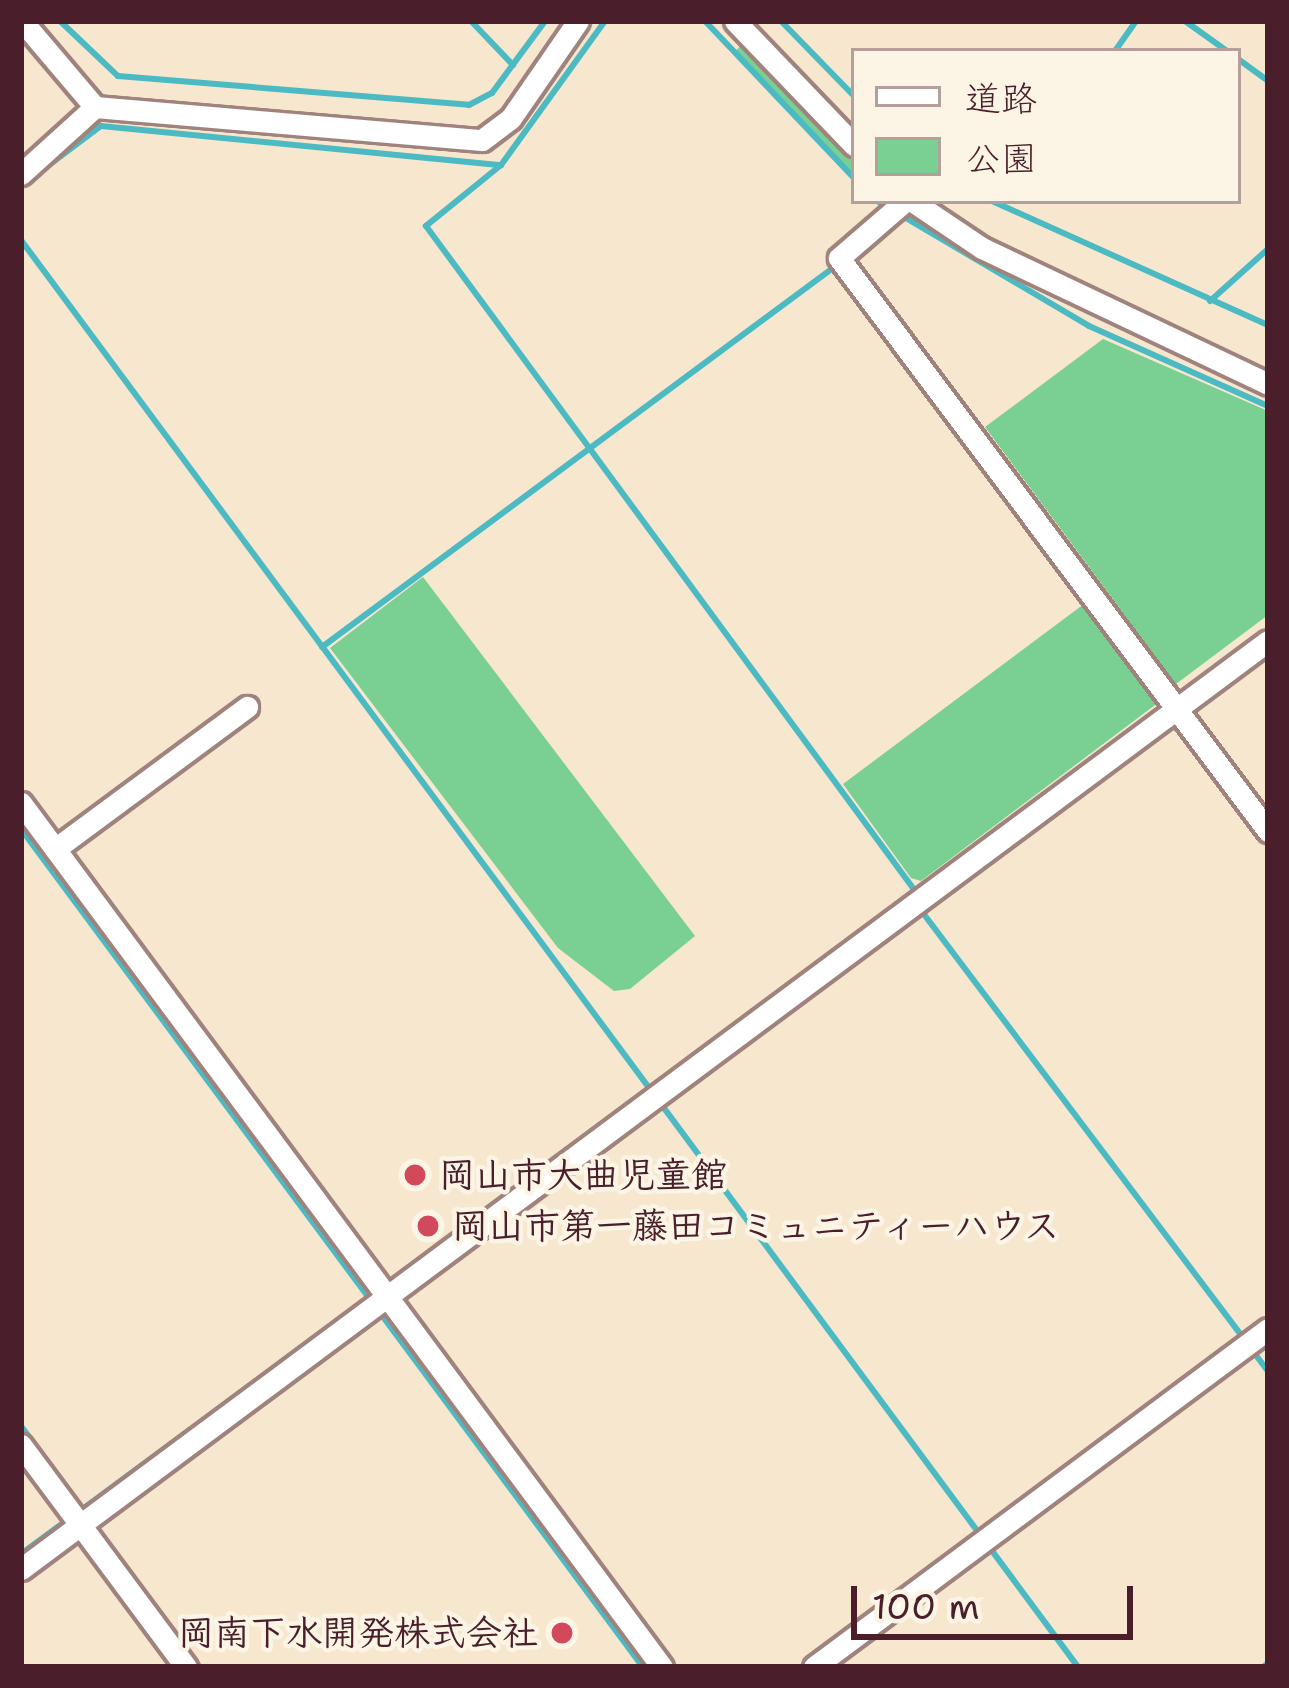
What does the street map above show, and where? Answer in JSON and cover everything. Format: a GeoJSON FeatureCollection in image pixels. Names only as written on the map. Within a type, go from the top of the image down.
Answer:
{"type":"FeatureCollection","features":[{"type":"Feature","properties":{"kind":"street"},"geometry":{"type":"LineString","coordinates":[[22,21],[95,107],[490,139],[578,21]]}},
{"type":"Feature","properties":{"kind":"street"},"geometry":{"type":"LineString","coordinates":[[749,27],[851,142]]}},
{"type":"Feature","properties":{"kind":"street"},"geometry":{"type":"LineString","coordinates":[[21,174],[95,107]]}},
{"type":"Feature","properties":{"kind":"street"},"geometry":{"type":"LineString","coordinates":[[1268,384],[899,208],[838,258],[1268,831]]}},
{"type":"Feature","properties":{"kind":"street"},"geometry":{"type":"LineString","coordinates":[[21,1570],[917,904],[1177,704],[1268,641]]}},
{"type":"Feature","properties":{"kind":"street"},"geometry":{"type":"LineString","coordinates":[[56,849],[247,706]]}},
{"type":"Feature","properties":{"kind":"street"},"geometry":{"type":"LineString","coordinates":[[21,803],[377,1303],[662,1667]]}},
{"type":"Feature","properties":{"kind":"street"},"geometry":{"type":"LineString","coordinates":[[814,1667],[1254,1340]]}},
{"type":"Feature","properties":{"kind":"street"},"geometry":{"type":"LineString","coordinates":[[21,1445],[86,1520],[186,1667]]}},
{"type":"Feature","properties":{"kind":"green space"},"geometry":{"type":"Polygon","coordinates":[[[744,43],[851,154],[851,173],[733,53],[744,43]]]}},
{"type":"Feature","properties":{"kind":"green space"},"geometry":{"type":"Polygon","coordinates":[[[1103,339],[1268,411],[1268,615],[1176,684],[985,427],[1103,339]]]}},
{"type":"Feature","properties":{"kind":"green space"},"geometry":{"type":"Polygon","coordinates":[[[423,577],[695,936],[630,989],[614,991],[558,948],[330,648],[423,577]]]}},
{"type":"Feature","properties":{"kind":"green space"},"geometry":{"type":"Polygon","coordinates":[[[1088,601],[1163,699],[921,881],[911,878],[843,784],[1088,601]]]}},
{"type":"Feature","properties":{"kind":"waterway"},"geometry":{"type":"LineString","coordinates":[[60,21],[118,76],[469,105],[492,93],[545,21]]}},
{"type":"Feature","properties":{"kind":"waterway"},"geometry":{"type":"LineString","coordinates":[[471,21],[513,65]]}},
{"type":"Feature","properties":{"kind":"waterway"},"geometry":{"type":"LineString","coordinates":[[21,186],[101,126],[501,165],[605,21]]}},
{"type":"Feature","properties":{"kind":"waterway"},"geometry":{"type":"LineString","coordinates":[[705,21],[851,175]]}},
{"type":"Feature","properties":{"kind":"waterway"},"geometry":{"type":"LineString","coordinates":[[781,21],[851,93]]}},
{"type":"Feature","properties":{"kind":"waterway"},"geometry":{"type":"LineString","coordinates":[[1117,48],[1136,21]]}},
{"type":"Feature","properties":{"kind":"waterway"},"geometry":{"type":"LineString","coordinates":[[1185,21],[1223,48]]}},
{"type":"Feature","properties":{"kind":"waterway"},"geometry":{"type":"LineString","coordinates":[[1241,61],[1268,81]]}},
{"type":"Feature","properties":{"kind":"waterway"},"geometry":{"type":"LineString","coordinates":[[501,165],[426,226],[916,892]]}},
{"type":"Feature","properties":{"kind":"waterway"},"geometry":{"type":"LineString","coordinates":[[882,204],[1089,326],[1268,406]]}},
{"type":"Feature","properties":{"kind":"waterway"},"geometry":{"type":"LineString","coordinates":[[999,204],[1268,325]]}},
{"type":"Feature","properties":{"kind":"waterway"},"geometry":{"type":"LineString","coordinates":[[21,240],[1078,1667]]}},
{"type":"Feature","properties":{"kind":"waterway"},"geometry":{"type":"LineString","coordinates":[[1210,301],[1268,249]]}},
{"type":"Feature","properties":{"kind":"waterway"},"geometry":{"type":"LineString","coordinates":[[852,256],[991,443]]}},
{"type":"Feature","properties":{"kind":"waterway"},"geometry":{"type":"LineString","coordinates":[[322,647],[837,265]]}},
{"type":"Feature","properties":{"kind":"waterway"},"geometry":{"type":"LineString","coordinates":[[21,829],[643,1667]]}},
{"type":"Feature","properties":{"kind":"waterway"},"geometry":{"type":"LineString","coordinates":[[920,909],[1244,1339]]}},
{"type":"Feature","properties":{"kind":"waterway"},"geometry":{"type":"LineString","coordinates":[[480,1214],[506,1195]]}},
{"type":"Feature","properties":{"kind":"waterway"},"geometry":{"type":"LineString","coordinates":[[80,1511],[330,1326]]}},
{"type":"Feature","properties":{"kind":"waterway"},"geometry":{"type":"LineString","coordinates":[[1252,1350],[1268,1371]]}},
{"type":"Feature","properties":{"kind":"waterway"},"geometry":{"type":"LineString","coordinates":[[21,1426],[83,1510]]}},
{"type":"Feature","properties":{"kind":"waterway"},"geometry":{"type":"LineString","coordinates":[[21,1554],[67,1520]]}},
{"type":"Feature","properties":{"kind":"waterway"},"geometry":{"type":"LineString","coordinates":[[91,1521],[200,1667]]}},
{"type":"Feature","properties":{"kind":"waterway"},"geometry":{"type":"LineString","coordinates":[[1263,1667],[1268,1663]]}},
{"type":"Feature","properties":{"kind":"place","name":"岡山市大曲児童館"},"geometry":{"type":"Point","coordinates":[415,1175]}},
{"type":"Feature","properties":{"kind":"place","name":"岡山市第一藤田コミュニティーハウス"},"geometry":{"type":"Point","coordinates":[428,1226]}},
{"type":"Feature","properties":{"kind":"place","name":"岡南下水開発株式会社"},"geometry":{"type":"Point","coordinates":[562,1633]}}]}
